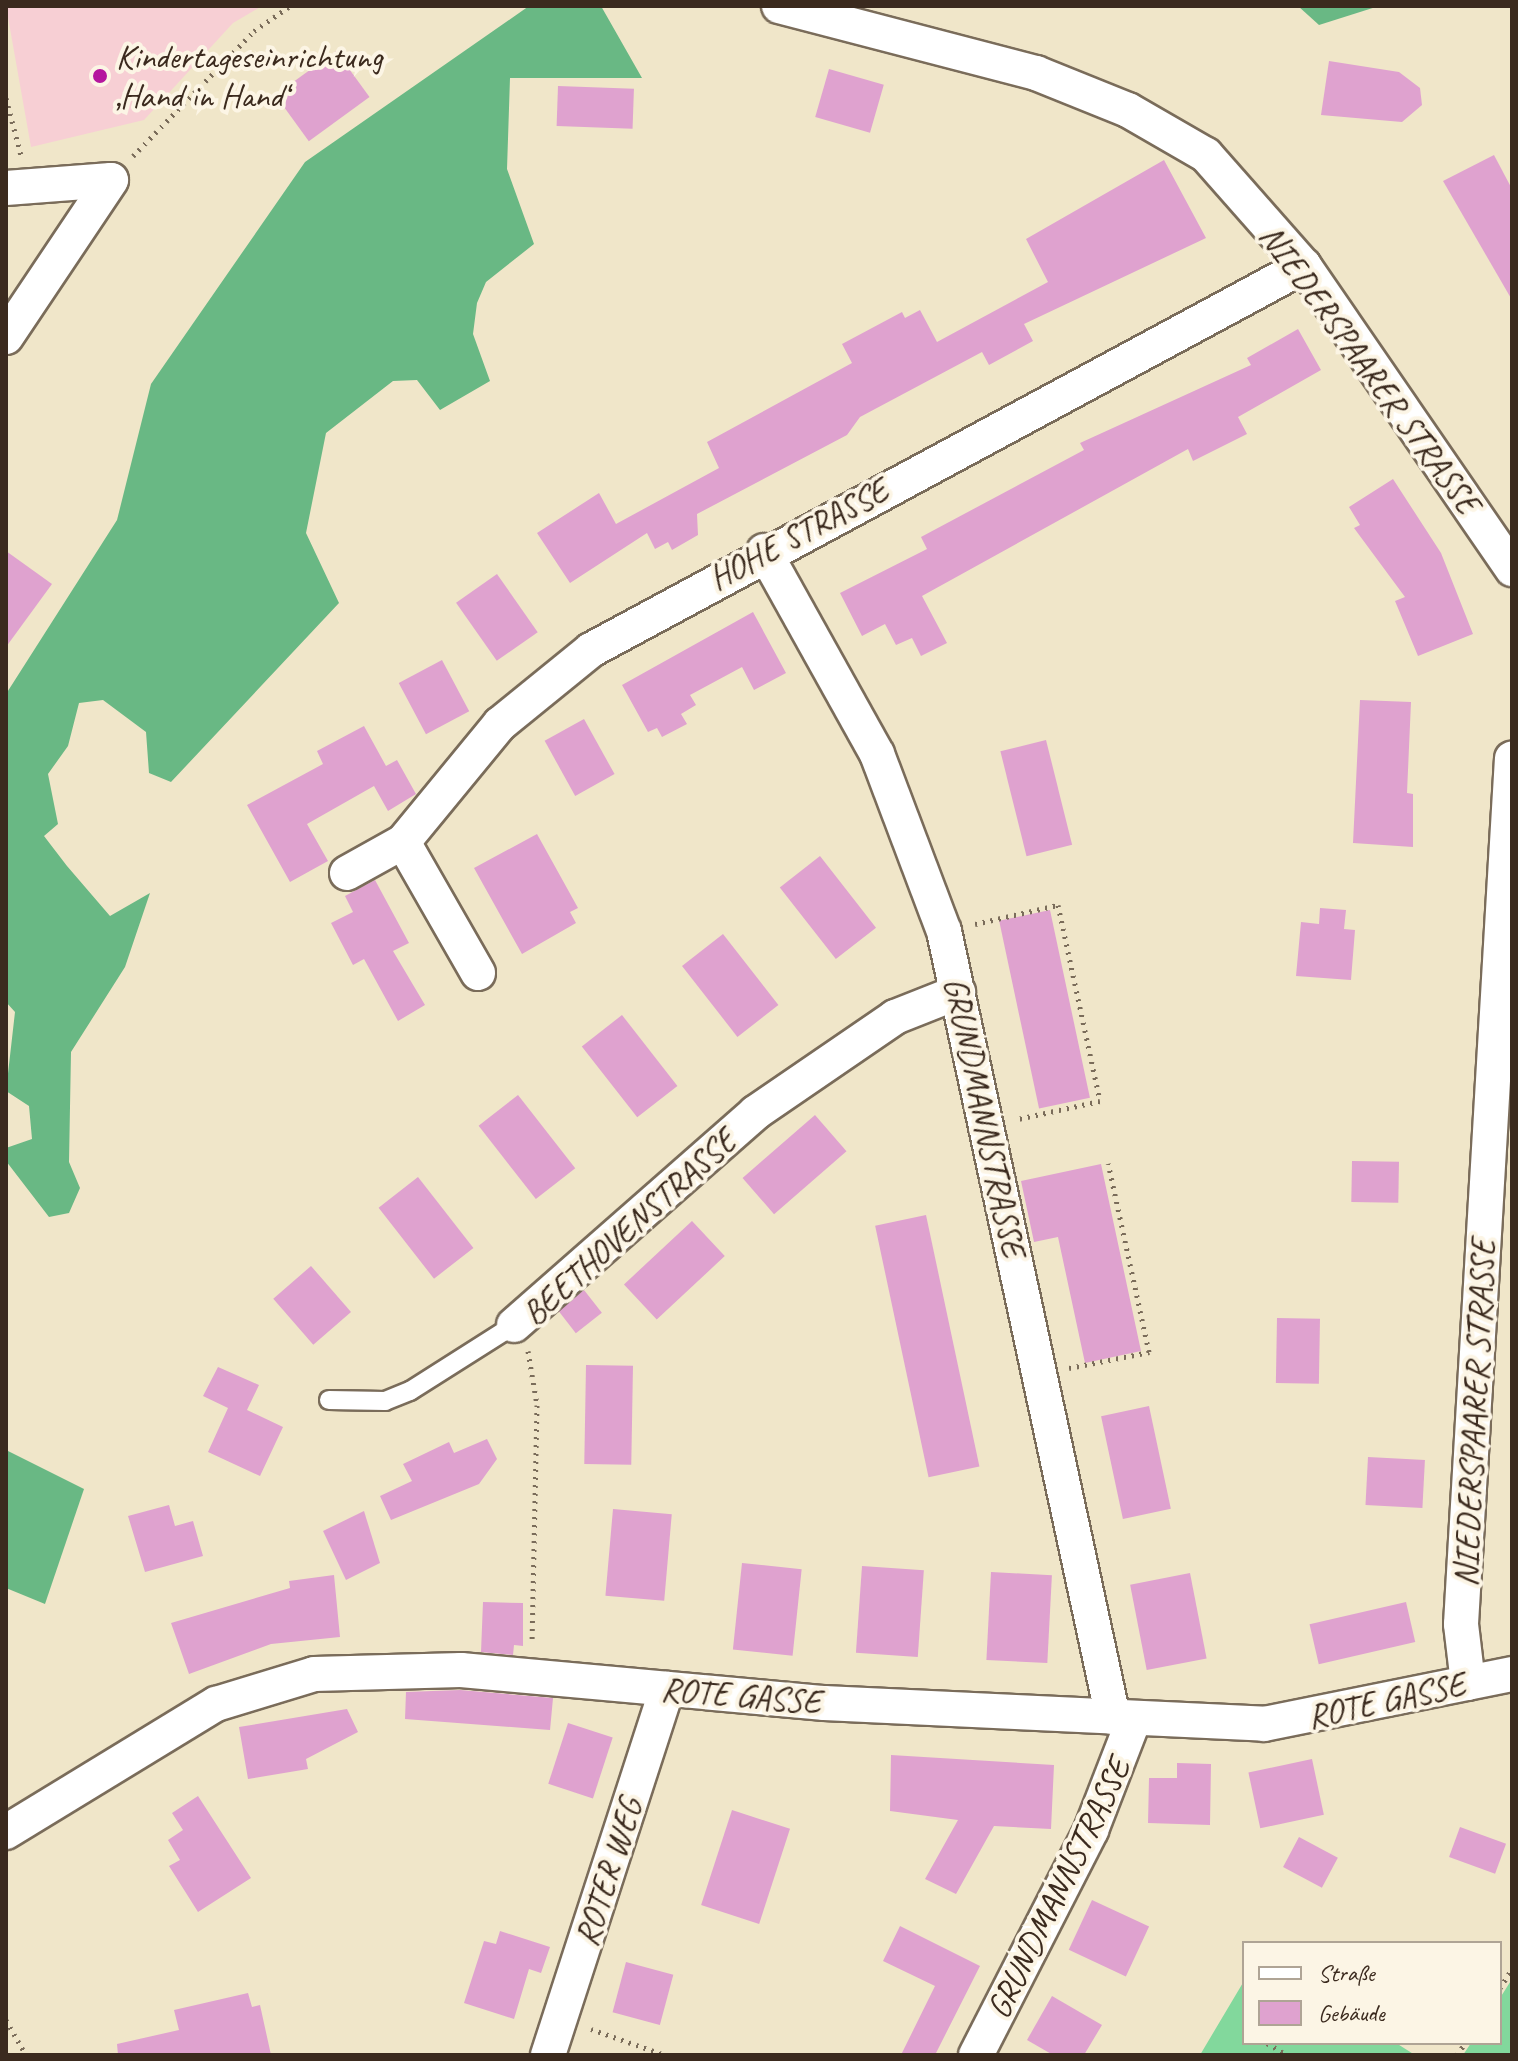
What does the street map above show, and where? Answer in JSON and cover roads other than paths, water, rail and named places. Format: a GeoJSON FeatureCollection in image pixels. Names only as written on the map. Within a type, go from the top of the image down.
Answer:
{"type":"FeatureCollection","features":[{"type":"Feature","properties":{"kind":"street","name":"NIEDERSPAARER STRASSE"},"geometry":{"type":"LineString","coordinates":[[779,6],[1036,73],[1128,110],[1206,155],[1304,266],[1512,569]]}},
{"type":"Feature","properties":{"kind":"street"},"geometry":{"type":"LineString","coordinates":[[6,337],[111,180],[17,185]]}},
{"type":"Feature","properties":{"kind":"street","name":"HOHE STRASSE"},"geometry":{"type":"LineString","coordinates":[[347,873],[403,842],[500,724],[535,692],[591,650],[764,551],[1304,266]]}},
{"type":"Feature","properties":{"kind":"street","name":"GRUNDMANNSTRASSE"},"geometry":{"type":"LineString","coordinates":[[764,551],[877,754],[944,931],[989,1125],[1040,1373],[1124,1718],[1091,1830],[976,2055]]}},
{"type":"Feature","properties":{"kind":"street","name":"NIEDERSPAARER STRASSE"},"geometry":{"type":"LineString","coordinates":[[1468,1683],[1461,1624],[1512,759]]}},
{"type":"Feature","properties":{"kind":"street"},"geometry":{"type":"LineString","coordinates":[[403,842],[478,973]]}},
{"type":"Feature","properties":{"kind":"street","name":"BEETHOVENSTRASSE"},"geometry":{"type":"LineString","coordinates":[[514,1325],[755,1113],[895,1017],[958,992]]}},
{"type":"Feature","properties":{"kind":"street","name":"ROTE GASSE"},"geometry":{"type":"LineString","coordinates":[[6,1832],[171,1728],[270,1685],[360,1670],[532,1677],[667,1689],[1264,1724],[1512,1674]]}},
{"type":"Feature","properties":{"kind":"street","name":"ROTER WEG"},"geometry":{"type":"LineString","coordinates":[[548,2055],[667,1689]]}},
{"type":"Feature","properties":{"kind":"lane"},"geometry":{"type":"LineString","coordinates":[[329,1400],[385,1401],[410,1391],[514,1325]]}},
{"type":"Feature","properties":{"kind":"place","name":"Kindertageseinrichtung ‚Hand in Hand‘"},"geometry":{"type":"Point","coordinates":[100,76]}}]}
